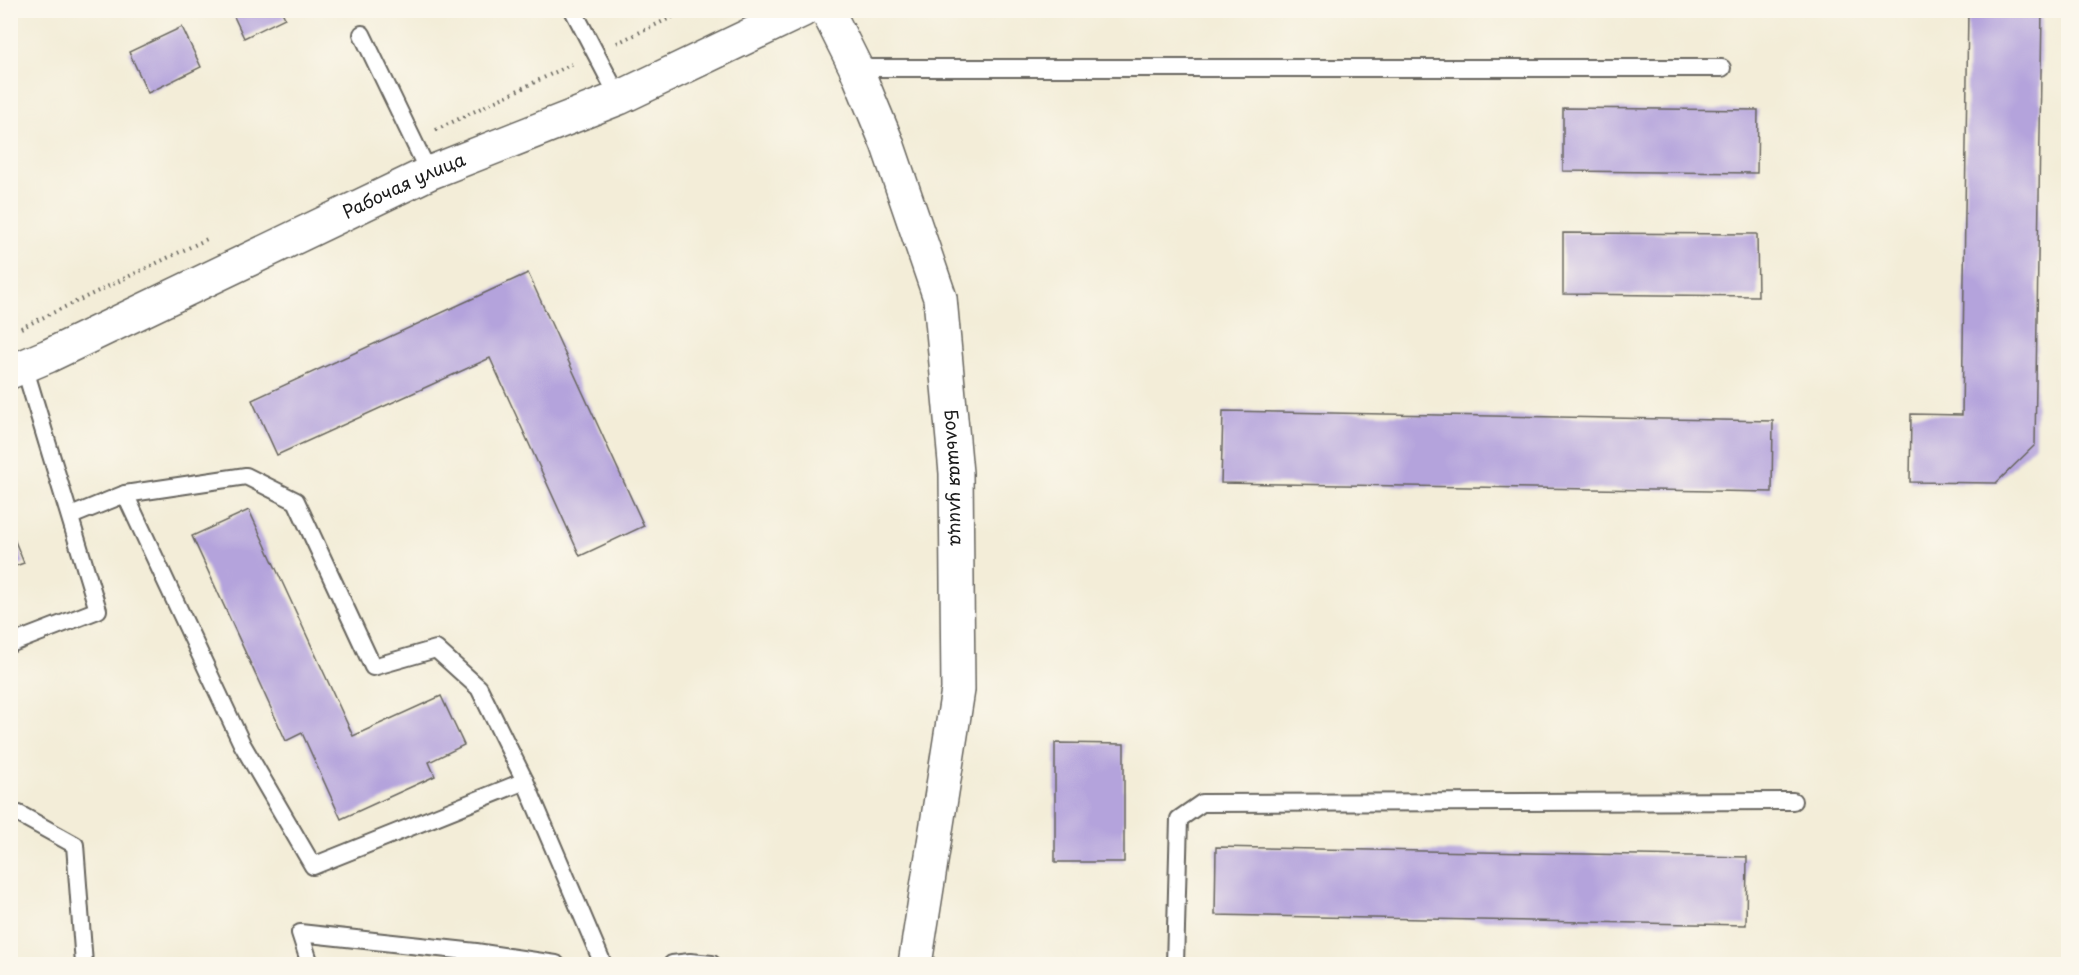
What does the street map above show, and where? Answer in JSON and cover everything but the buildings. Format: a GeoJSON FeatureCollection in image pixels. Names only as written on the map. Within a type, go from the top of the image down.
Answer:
{"type":"FeatureCollection","features":[{"type":"Feature","properties":{"kind":"street","name":"Рабочая улица"},"geometry":{"type":"LineString","coordinates":[[17,369],[429,173],[619,98],[803,10]]}},
{"type":"Feature","properties":{"kind":"street","name":"Большая улица"},"geometry":{"type":"LineString","coordinates":[[827,10],[856,68],[887,143],[940,298],[956,472],[958,690],[915,964]]}},
{"type":"Feature","properties":{"kind":"lane"},"geometry":{"type":"LineString","coordinates":[[573,10],[619,98]]}},
{"type":"Feature","properties":{"kind":"lane"},"geometry":{"type":"LineString","coordinates":[[362,34],[429,173]]}},
{"type":"Feature","properties":{"kind":"lane"},"geometry":{"type":"LineString","coordinates":[[856,68],[1722,68]]}},
{"type":"Feature","properties":{"kind":"lane"},"geometry":{"type":"LineString","coordinates":[[10,644],[98,610],[70,516],[17,369]]}},
{"type":"Feature","properties":{"kind":"lane"},"geometry":{"type":"LineString","coordinates":[[70,516],[125,494],[246,476],[296,501],[373,667],[436,650],[479,688],[525,781],[603,964]]}},
{"type":"Feature","properties":{"kind":"lane"},"geometry":{"type":"LineString","coordinates":[[125,494],[242,744],[313,866],[525,781]]}},
{"type":"Feature","properties":{"kind":"lane"},"geometry":{"type":"LineString","coordinates":[[1175,964],[1179,819],[1202,803],[1793,801]]}},
{"type":"Feature","properties":{"kind":"lane"},"geometry":{"type":"LineString","coordinates":[[10,816],[19,814],[75,845],[84,964]]}},
{"type":"Feature","properties":{"kind":"lane"},"geometry":{"type":"LineString","coordinates":[[310,964],[300,933],[476,952],[556,964]]}},
{"type":"Feature","properties":{"kind":"lane"},"geometry":{"type":"LineString","coordinates":[[672,964],[712,964]]}}]}
